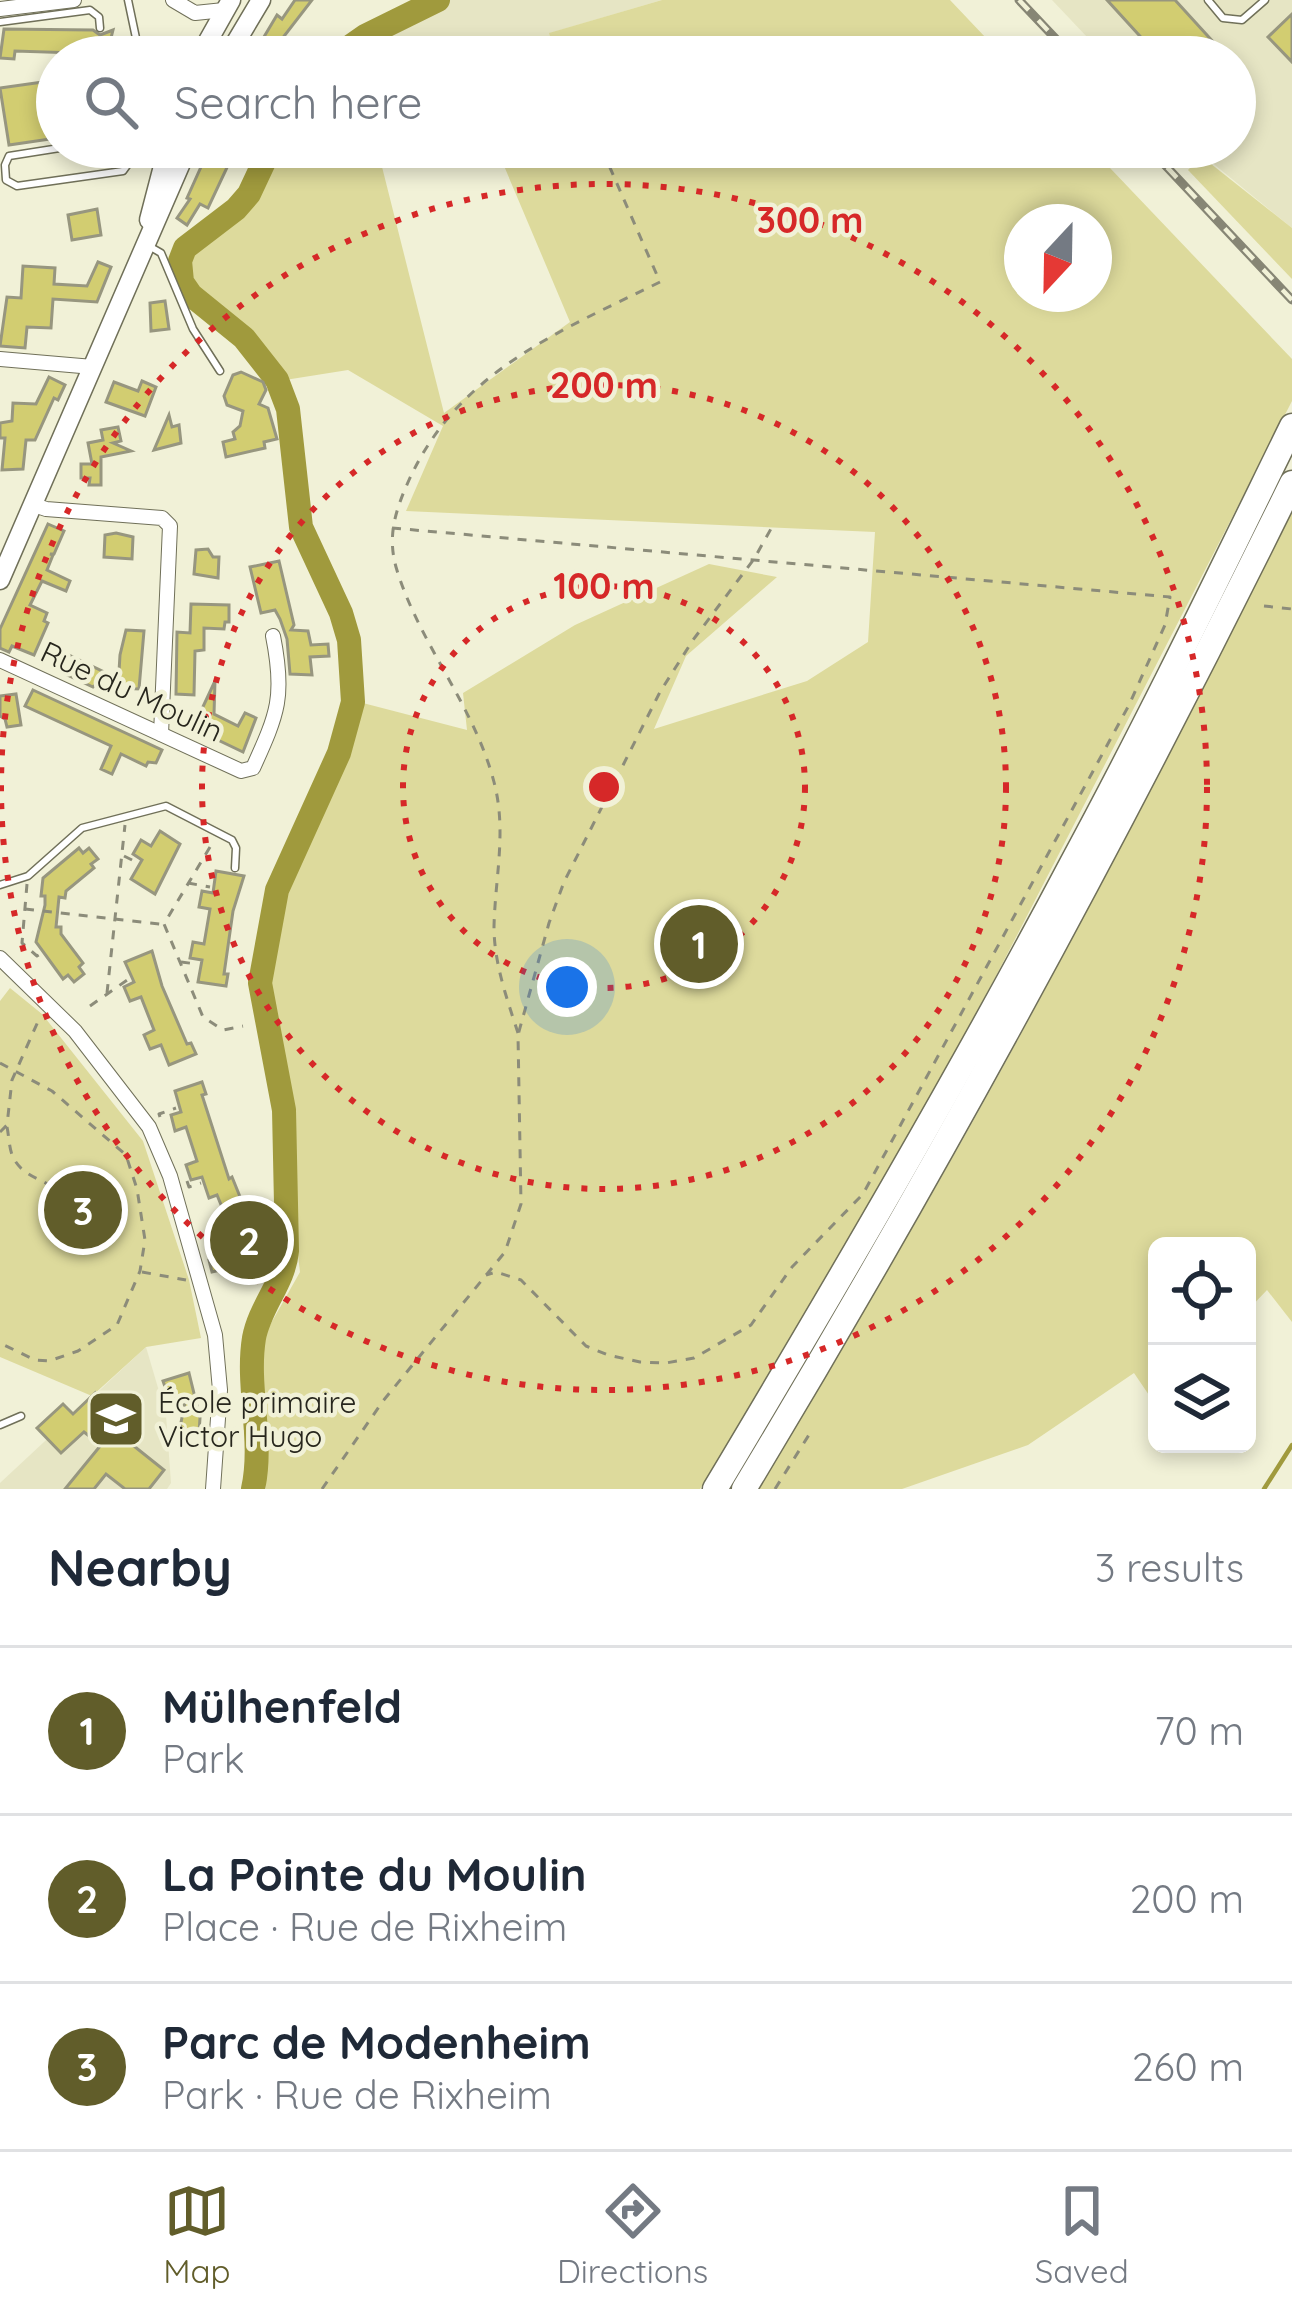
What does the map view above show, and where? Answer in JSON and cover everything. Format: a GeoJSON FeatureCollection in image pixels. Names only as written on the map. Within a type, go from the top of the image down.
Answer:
{"type":"FeatureCollection","features":[{"type":"Feature","properties":{"kind":"highway"},"geometry":{"type":"LineString","coordinates":[[715,1489],[878,1215],[1008,983],[1142,729],[1292,426]]}},
{"type":"Feature","properties":{"kind":"highway"},"geometry":{"type":"LineString","coordinates":[[744,1489],[1028,999],[1154,762],[1292,483]]}},
{"type":"Feature","properties":{"kind":"main road"},"geometry":{"type":"LineString","coordinates":[[238,36],[262,0]]}},
{"type":"Feature","properties":{"kind":"main road"},"geometry":{"type":"LineString","coordinates":[[209,36],[224,3]]}},
{"type":"Feature","properties":{"kind":"main road"},"geometry":{"type":"LineString","coordinates":[[144,243],[163,168]]}},
{"type":"Feature","properties":{"kind":"main road"},"geometry":{"type":"LineString","coordinates":[[0,580],[180,168]]}},
{"type":"Feature","properties":{"kind":"street"},"geometry":{"type":"LineString","coordinates":[[0,9],[74,0]]}},
{"type":"Feature","properties":{"kind":"street"},"geometry":{"type":"LineString","coordinates":[[173,0],[195,13],[224,3],[245,22]]}},
{"type":"Feature","properties":{"kind":"street"},"geometry":{"type":"LineString","coordinates":[[0,359],[93,367]]}},
{"type":"Feature","properties":{"kind":"street"},"geometry":{"type":"LineString","coordinates":[[34,505],[163,518],[170,526],[161,734]]}},
{"type":"Feature","properties":{"kind":"street","name":"Rue du Moulin"},"geometry":{"type":"LineString","coordinates":[[0,660],[242,771],[253,768],[281,693],[273,636]]}},
{"type":"Feature","properties":{"kind":"street"},"geometry":{"type":"LineString","coordinates":[[7,956],[149,1127],[170,1177],[215,1335],[220,1390],[213,1489]]}},
{"type":"Feature","properties":{"kind":"lane"},"geometry":{"type":"LineString","coordinates":[[128,0],[136,36]]}},
{"type":"Feature","properties":{"kind":"lane"},"geometry":{"type":"LineString","coordinates":[[1208,0],[1222,18],[1242,20],[1265,0]]}},
{"type":"Feature","properties":{"kind":"lane"},"geometry":{"type":"LineString","coordinates":[[0,22],[90,10],[99,17],[100,28]]}},
{"type":"Feature","properties":{"kind":"lane"},"geometry":{"type":"LineString","coordinates":[[36,152],[8,156],[6,179],[17,186],[125,168]]}},
{"type":"Feature","properties":{"kind":"lane"},"geometry":{"type":"LineString","coordinates":[[144,243],[160,254],[193,328],[220,371]]}},
{"type":"Feature","properties":{"kind":"lane"},"geometry":{"type":"LineString","coordinates":[[0,885],[28,877],[82,828],[166,806],[232,840],[235,868]]}},
{"type":"Feature","properties":{"kind":"lane"},"geometry":{"type":"LineString","coordinates":[[0,1425],[22,1416]]}},
{"type":"Feature","properties":{"kind":"path"},"geometry":{"type":"LineString","coordinates":[[322,1489],[383,1401],[505,1252],[521,1204],[518,1035],[497,961],[494,929],[501,820],[480,739],[397,570],[392,528],[418,460],[469,392],[520,354],[660,282],[610,168]]}},
{"type":"Feature","properties":{"kind":"path"},"geometry":{"type":"LineString","coordinates":[[518,1035],[549,922],[610,787],[693,640],[754,559],[772,526]]}},
{"type":"Feature","properties":{"kind":"path"},"geometry":{"type":"LineString","coordinates":[[392,528],[1170,598],[1165,625],[1108,745],[863,1194],[792,1267],[751,1325],[694,1358],[666,1363],[624,1359],[586,1346],[521,1280],[496,1272],[486,1275]]}},
{"type":"Feature","properties":{"kind":"path"},"geometry":{"type":"LineString","coordinates":[[1264,606],[1292,609]]}},
{"type":"Feature","properties":{"kind":"path"},"geometry":{"type":"LineString","coordinates":[[107,993],[124,817]]}},
{"type":"Feature","properties":{"kind":"path"},"geometry":{"type":"LineString","coordinates":[[164,924],[210,847]]}},
{"type":"Feature","properties":{"kind":"path"},"geometry":{"type":"LineString","coordinates":[[123,855],[138,863]]}},
{"type":"Feature","properties":{"kind":"path"},"geometry":{"type":"LineString","coordinates":[[7,956],[22,943],[28,877]]}},
{"type":"Feature","properties":{"kind":"path"},"geometry":{"type":"LineString","coordinates":[[188,883],[209,886]]}},
{"type":"Feature","properties":{"kind":"path"},"geometry":{"type":"LineString","coordinates":[[25,909],[164,924]]}},
{"type":"Feature","properties":{"kind":"path"},"geometry":{"type":"LineString","coordinates":[[164,924],[210,1024],[223,1030],[243,1026]]}},
{"type":"Feature","properties":{"kind":"path"},"geometry":{"type":"LineString","coordinates":[[22,943],[37,956],[42,953]]}},
{"type":"Feature","properties":{"kind":"path"},"geometry":{"type":"LineString","coordinates":[[181,962],[197,964]]}},
{"type":"Feature","properties":{"kind":"path"},"geometry":{"type":"LineString","coordinates":[[90,1006],[130,978]]}},
{"type":"Feature","properties":{"kind":"path"},"geometry":{"type":"LineString","coordinates":[[50,1003],[16,1070],[7,1125],[14,1158],[23,1170],[57,1187],[67,1197],[70,1212]]}},
{"type":"Feature","properties":{"kind":"path"},"geometry":{"type":"LineString","coordinates":[[0,1063],[52,1091],[126,1155],[145,1240],[140,1271],[117,1325],[78,1351],[49,1361],[34,1360],[0,1343]]}},
{"type":"Feature","properties":{"kind":"path"},"geometry":{"type":"LineString","coordinates":[[167,1132],[159,1114],[176,1108]]}},
{"type":"Feature","properties":{"kind":"path"},"geometry":{"type":"LineString","coordinates":[[0,1132],[7,1125]]}},
{"type":"Feature","properties":{"kind":"path"},"geometry":{"type":"LineString","coordinates":[[182,1168],[189,1187],[201,1183]]}},
{"type":"Feature","properties":{"kind":"path"},"geometry":{"type":"LineString","coordinates":[[140,1271],[169,1279],[200,1279]]}},
{"type":"Feature","properties":{"kind":"path"},"geometry":{"type":"LineString","coordinates":[[776,1489],[812,1430]]}},
{"type":"Feature","properties":{"kind":"shaded area"},"geometry":{"type":"Polygon","coordinates":[[[416,0],[662,0],[551,36],[374,36],[416,0]]]}},
{"type":"Feature","properties":{"kind":"shaded area"},"geometry":{"type":"Polygon","coordinates":[[[662,0],[950,0],[984,36],[550,36],[662,0]]]}},
{"type":"Feature","properties":{"kind":"shaded area"},"geometry":{"type":"Polygon","coordinates":[[[1052,0],[1292,0],[1292,228],[1219,168],[1256,168],[1256,36],[1086,36],[1052,0]]]}},
{"type":"Feature","properties":{"kind":"shaded area"},"geometry":{"type":"Polygon","coordinates":[[[266,168],[382,168],[444,413],[570,322],[505,168],[1110,168],[1292,359],[1292,401],[996,976],[850,1246],[700,1489],[266,1489],[261,1341],[300,1272],[290,1189],[289,1104],[266,984],[283,890],[343,759],[359,702],[467,730],[463,693],[575,625],[709,564],[777,577],[686,656],[654,729],[807,681],[868,642],[875,532],[406,511],[443,426],[348,370],[285,380],[192,281],[191,251],[255,199],[266,168]]]}},
{"type":"Feature","properties":{"kind":"shaded area"},"geometry":{"type":"Polygon","coordinates":[[[1216,168],[1292,228],[1292,279],[1188,170],[1216,168]]]}},
{"type":"Feature","properties":{"kind":"shaded area"},"geometry":{"type":"Polygon","coordinates":[[[1292,505],[1292,1322],[1267,1290],[1256,1302],[1256,1237],[1148,1237],[1148,1394],[1134,1373],[1028,1445],[902,1489],[758,1489],[929,1199],[1161,768],[1292,505]]]}},
{"type":"Feature","properties":{"kind":"shaded area"},"geometry":{"type":"Polygon","coordinates":[[[10,988],[42,1014],[143,1141],[189,1280],[201,1338],[146,1347],[92,1396],[0,1357],[0,1001],[10,988]]]}},
{"type":"Feature","properties":{"kind":"shaded area","name":"École primaire Victor Hugo"},"geometry":{"type":"Polygon","coordinates":[[[146,1347],[166,1415],[171,1483],[167,1489],[0,1489],[0,1483],[146,1347]]]}},
{"type":"Feature","properties":{"kind":"building"},"geometry":{"type":"Polygon","coordinates":[[[295,0],[312,0],[284,36],[264,36],[277,15],[282,19],[295,0]]]}},
{"type":"Feature","properties":{"kind":"building"},"geometry":{"type":"Polygon","coordinates":[[[1107,0],[1175,0],[1208,36],[1140,36],[1107,0]]]}},
{"type":"Feature","properties":{"kind":"building"},"geometry":{"type":"Polygon","coordinates":[[[1292,14],[1292,62],[1268,37],[1292,14]]]}},
{"type":"Feature","properties":{"kind":"building"},"geometry":{"type":"Polygon","coordinates":[[[4,29],[93,30],[100,35],[113,30],[112,36],[36,36],[36,52],[15,51],[14,59],[0,58],[4,29]]]}},
{"type":"Feature","properties":{"kind":"building"},"geometry":{"type":"Polygon","coordinates":[[[36,83],[36,141],[9,145],[0,88],[36,83]]]}},
{"type":"Feature","properties":{"kind":"building"},"geometry":{"type":"Polygon","coordinates":[[[201,168],[227,168],[208,208],[200,204],[187,225],[177,218],[201,168]]]}},
{"type":"Feature","properties":{"kind":"building"},"geometry":{"type":"Polygon","coordinates":[[[97,209],[101,235],[72,240],[68,215],[97,209]]]}},
{"type":"Feature","properties":{"kind":"building"},"geometry":{"type":"Polygon","coordinates":[[[98,262],[111,267],[97,302],[53,299],[51,328],[27,327],[25,348],[0,346],[7,297],[21,298],[23,266],[55,268],[54,284],[87,286],[98,262]]]}},
{"type":"Feature","properties":{"kind":"building"},"geometry":{"type":"Polygon","coordinates":[[[165,301],[169,329],[151,331],[150,303],[165,301]]]}},
{"type":"Feature","properties":{"kind":"building"},"geometry":{"type":"Polygon","coordinates":[[[241,372],[263,382],[266,390],[259,404],[268,408],[277,439],[264,442],[265,448],[226,457],[223,442],[235,439],[233,432],[240,426],[243,411],[227,405],[224,396],[233,375],[241,372]]]}},
{"type":"Feature","properties":{"kind":"building"},"geometry":{"type":"Polygon","coordinates":[[[49,377],[65,385],[58,400],[54,398],[35,440],[26,440],[23,469],[2,470],[5,438],[0,438],[0,423],[12,421],[13,403],[36,404],[49,377]]]}},
{"type":"Feature","properties":{"kind":"building"},"geometry":{"type":"Polygon","coordinates":[[[142,381],[156,387],[145,416],[106,402],[114,382],[138,391],[142,381]]]}},
{"type":"Feature","properties":{"kind":"building"},"geometry":{"type":"Polygon","coordinates":[[[169,415],[172,427],[179,425],[181,443],[154,450],[169,415]]]}},
{"type":"Feature","properties":{"kind":"building"},"geometry":{"type":"Polygon","coordinates":[[[118,427],[121,441],[113,443],[131,451],[101,457],[101,485],[89,485],[90,478],[81,478],[81,464],[92,464],[88,443],[103,440],[101,430],[118,427]]]}},
{"type":"Feature","properties":{"kind":"building"},"geometry":{"type":"Polygon","coordinates":[[[48,524],[64,531],[50,554],[47,570],[70,581],[66,591],[42,581],[30,605],[47,613],[44,621],[48,623],[34,655],[12,646],[9,652],[0,648],[0,629],[48,524]]]}},
{"type":"Feature","properties":{"kind":"building"},"geometry":{"type":"Polygon","coordinates":[[[105,535],[133,537],[132,559],[104,557],[105,535]]]}},
{"type":"Feature","properties":{"kind":"building"},"geometry":{"type":"Polygon","coordinates":[[[208,549],[219,557],[218,578],[194,574],[196,550],[208,549]]]}},
{"type":"Feature","properties":{"kind":"building"},"geometry":{"type":"Polygon","coordinates":[[[279,561],[294,625],[291,630],[308,631],[311,645],[328,644],[329,656],[310,657],[312,675],[290,674],[280,619],[275,610],[261,613],[250,567],[279,561]]]}},
{"type":"Feature","properties":{"kind":"building"},"geometry":{"type":"Polygon","coordinates":[[[191,604],[229,605],[229,622],[224,629],[204,628],[204,650],[195,651],[194,695],[176,694],[177,632],[190,633],[191,604]]]}},
{"type":"Feature","properties":{"kind":"building"},"geometry":{"type":"Polygon","coordinates":[[[126,630],[144,631],[139,689],[118,688],[126,630]]]}},
{"type":"Feature","properties":{"kind":"building"},"geometry":{"type":"Polygon","coordinates":[[[69,655],[104,672],[98,683],[93,687],[61,672],[69,655]]]}},
{"type":"Feature","properties":{"kind":"building"},"geometry":{"type":"Polygon","coordinates":[[[215,681],[214,714],[238,726],[245,713],[256,718],[243,752],[193,728],[215,681]]]}},
{"type":"Feature","properties":{"kind":"building"},"geometry":{"type":"Polygon","coordinates":[[[33,690],[162,750],[156,763],[146,766],[121,754],[112,774],[101,769],[111,746],[25,706],[33,690]]]}},
{"type":"Feature","properties":{"kind":"building"},"geometry":{"type":"Polygon","coordinates":[[[16,694],[21,725],[7,727],[0,716],[0,696],[16,694]]]}},
{"type":"Feature","properties":{"kind":"building"},"geometry":{"type":"Polygon","coordinates":[[[160,831],[180,844],[155,894],[131,879],[142,860],[133,854],[141,840],[151,846],[160,831]]]}},
{"type":"Feature","properties":{"kind":"building"},"geometry":{"type":"Polygon","coordinates":[[[79,848],[83,853],[89,848],[98,859],[66,891],[65,898],[59,897],[56,927],[61,927],[61,934],[83,963],[79,967],[84,974],[74,982],[68,975],[63,979],[36,942],[45,905],[43,878],[79,848]]]}},
{"type":"Feature","properties":{"kind":"building"},"geometry":{"type":"Polygon","coordinates":[[[216,871],[244,876],[233,911],[226,986],[198,982],[202,960],[190,958],[193,942],[204,944],[210,909],[199,907],[202,891],[213,893],[216,871]]]}},
{"type":"Feature","properties":{"kind":"building"},"geometry":{"type":"Polygon","coordinates":[[[152,951],[162,986],[196,1054],[169,1065],[161,1045],[150,1049],[144,1035],[154,1030],[141,997],[130,1001],[124,987],[134,982],[125,962],[152,951]]]}},
{"type":"Feature","properties":{"kind":"building"},"geometry":{"type":"Polygon","coordinates":[[[202,1082],[229,1179],[232,1177],[247,1214],[257,1211],[267,1266],[264,1272],[246,1278],[242,1265],[212,1272],[209,1260],[241,1252],[234,1232],[226,1235],[221,1219],[226,1217],[217,1195],[209,1198],[202,1177],[191,1180],[186,1165],[197,1161],[186,1127],[175,1131],[171,1115],[181,1112],[175,1091],[202,1082]]]}},
{"type":"Feature","properties":{"kind":"building"},"geometry":{"type":"Polygon","coordinates":[[[189,1373],[199,1433],[179,1432],[185,1403],[172,1407],[163,1381],[189,1373]]]}},
{"type":"Feature","properties":{"kind":"building"},"geometry":{"type":"Polygon","coordinates":[[[95,1393],[101,1408],[95,1415],[164,1470],[149,1489],[125,1489],[106,1474],[94,1489],[65,1489],[101,1445],[84,1432],[61,1453],[37,1428],[63,1404],[73,1414],[95,1393]]]}},
{"type":"Feature","properties":{"kind":"waterway"},"geometry":{"type":"LineString","coordinates":[[365,36],[438,0]]}},
{"type":"Feature","properties":{"kind":"waterway"},"geometry":{"type":"LineString","coordinates":[[253,1489],[257,1452],[254,1338],[287,1251],[284,1110],[260,983],[277,890],[339,753],[353,702],[349,640],[341,613],[301,527],[288,409],[277,380],[244,338],[191,295],[182,282],[180,261],[185,248],[236,209],[261,168]]}},
{"type":"Feature","properties":{"kind":"waterway"},"geometry":{"type":"LineString","coordinates":[[1264,1489],[1292,1445]]}},
{"type":"Feature","properties":{"kind":"railway"},"geometry":{"type":"LineString","coordinates":[[1019,0],[1053,36]]}},
{"type":"Feature","properties":{"kind":"railway"},"geometry":{"type":"LineString","coordinates":[[1168,168],[1292,300]]}},
{"type":"Feature","properties":{"kind":"place","name":"Mülhenfeld"},"geometry":{"type":"Point","coordinates":[699,944]}},
{"type":"Feature","properties":{"kind":"place","name":"Parc de Modenheim"},"geometry":{"type":"Point","coordinates":[83,1210]}},
{"type":"Feature","properties":{"kind":"place","name":"La Pointe du Moulin"},"geometry":{"type":"Point","coordinates":[249,1240]}},
{"type":"Feature","properties":{"kind":"place","name":"École primaire Victor Hugo"},"geometry":{"type":"Point","coordinates":[116,1419]}}]}
